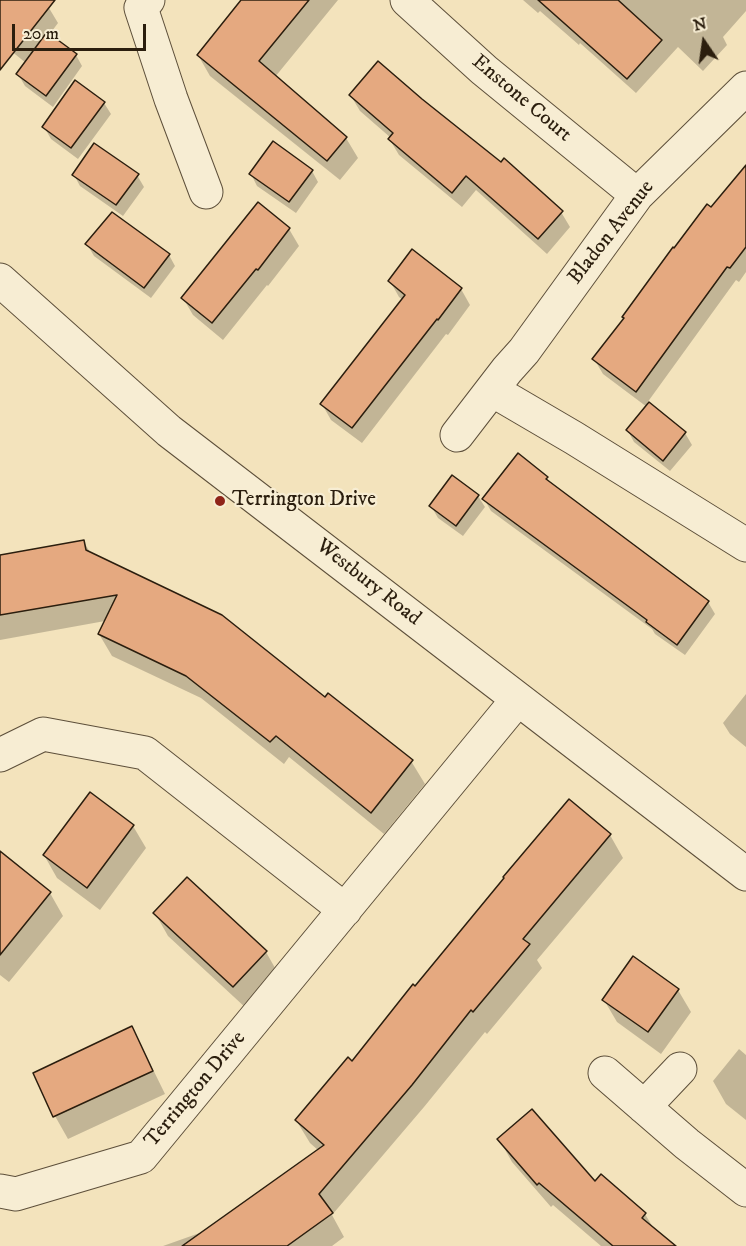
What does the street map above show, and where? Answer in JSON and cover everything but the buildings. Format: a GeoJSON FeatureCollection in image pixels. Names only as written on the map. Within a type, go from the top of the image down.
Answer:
{"type":"FeatureCollection","features":[{"type":"Feature","properties":{"kind":"street"},"geometry":{"type":"LineString","coordinates":[[148,0],[141,8],[171,99],[206,192]]}},
{"type":"Feature","properties":{"kind":"street","name":"Enstone Court"},"geometry":{"type":"LineString","coordinates":[[407,0],[484,70],[637,195]]}},
{"type":"Feature","properties":{"kind":"street","name":"Bladon Avenue"},"geometry":{"type":"LineString","coordinates":[[458,435],[524,351],[637,195],[746,88]]}},
{"type":"Feature","properties":{"kind":"street","name":"Westbury Road"},"geometry":{"type":"LineString","coordinates":[[0,280],[169,431],[746,874]]}},
{"type":"Feature","properties":{"kind":"street"},"geometry":{"type":"LineString","coordinates":[[492,390],[746,545]]}},
{"type":"Feature","properties":{"kind":"street","name":"Terrington Drive"},"geometry":{"type":"LineString","coordinates":[[0,1191],[16,1194],[141,1157],[518,699]]}},
{"type":"Feature","properties":{"kind":"street"},"geometry":{"type":"LineString","coordinates":[[0,755],[43,734],[145,753],[345,910]]}},
{"type":"Feature","properties":{"kind":"street"},"geometry":{"type":"LineString","coordinates":[[644,1107],[680,1069]]}},
{"type":"Feature","properties":{"kind":"street"},"geometry":{"type":"LineString","coordinates":[[605,1073],[687,1144],[746,1190]]}},
{"type":"Feature","properties":{"kind":"place","name":"Terrington Drive"},"geometry":{"type":"Point","coordinates":[220,501]}}]}
